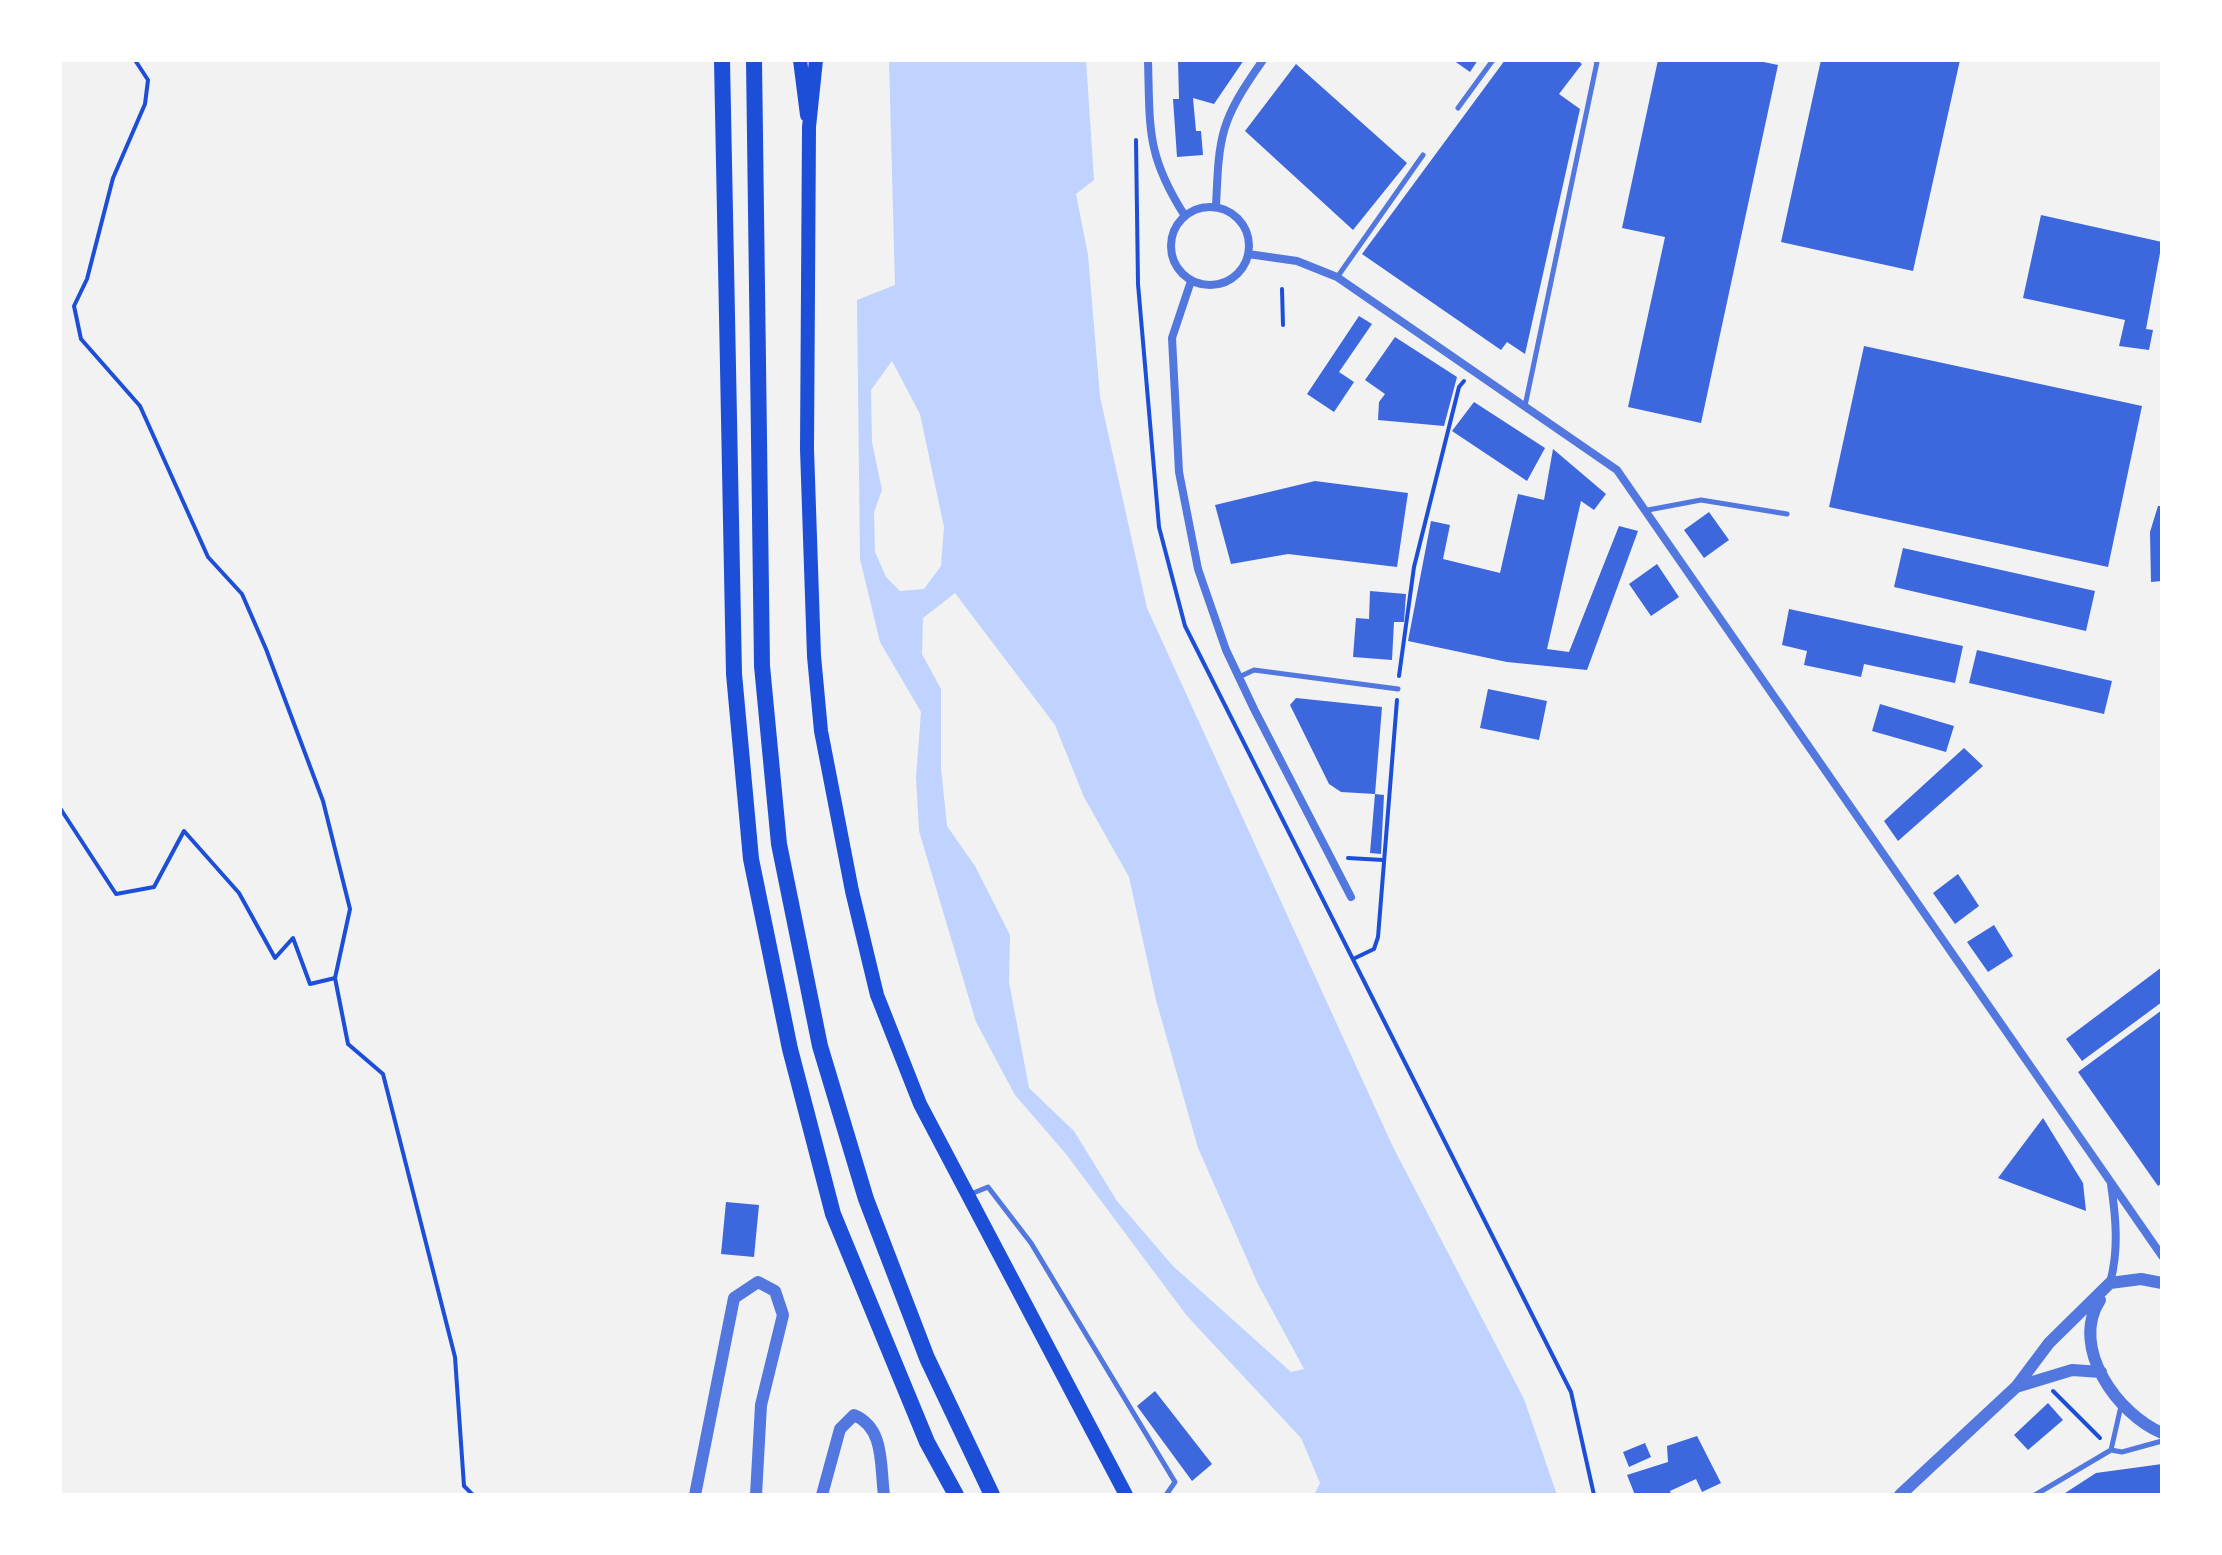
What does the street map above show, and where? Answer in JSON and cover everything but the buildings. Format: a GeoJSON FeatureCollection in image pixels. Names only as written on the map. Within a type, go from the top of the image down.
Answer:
{"type":"FeatureCollection","features":[{"type":"Feature","properties":{"kind":"highway"},"geometry":{"type":"LineString","coordinates":[[722,60],[734,674],[751,859],[790,1049],[833,1214],[922,1430],[956,1495]]}},
{"type":"Feature","properties":{"kind":"highway"},"geometry":{"type":"LineString","coordinates":[[754,60],[762,666],[779,844],[820,1046],[866,1199],[927,1358],[992,1495]]}},
{"type":"Feature","properties":{"kind":"main road"},"geometry":{"type":"LineString","coordinates":[[798,60],[809,85]]}},
{"type":"Feature","properties":{"kind":"main road"},"geometry":{"type":"LineString","coordinates":[[816,60],[809,85],[808,542],[821,731],[877,995],[920,1104],[1126,1495]]}},
{"type":"Feature","properties":{"kind":"main road"},"geometry":{"type":"LineString","coordinates":[[809,85],[823,60]]}},
{"type":"Feature","properties":{"kind":"street"},"geometry":{"type":"LineString","coordinates":[[1148,60],[1152,149],[1162,180],[1185,216]]}},
{"type":"Feature","properties":{"kind":"street"},"geometry":{"type":"LineString","coordinates":[[1216,207],[1219,142],[1232,105],[1263,60]]}},
{"type":"Feature","properties":{"kind":"street"},"geometry":{"type":"LineString","coordinates":[[1206,207],[1216,207],[1228,211],[1245,229],[1248,254],[1244,265],[1227,282],[1204,285],[1191,281],[1173,261],[1171,241],[1174,229],[1185,216],[1206,207]]}},
{"type":"Feature","properties":{"kind":"street"},"geometry":{"type":"LineString","coordinates":[[1248,254],[1297,261],[1337,277],[1617,470],[1648,510],[2162,1256]]}},
{"type":"Feature","properties":{"kind":"street"},"geometry":{"type":"LineString","coordinates":[[1191,281],[1172,338],[1179,472],[1198,569],[1239,677],[1351,897]]}},
{"type":"Feature","properties":{"kind":"street"},"geometry":{"type":"LineString","coordinates":[[2110,1180],[2116,1223],[2115,1265],[2110,1283],[2094,1309],[2091,1340],[2101,1372],[2121,1405],[2146,1426],[2162,1433]]}},
{"type":"Feature","properties":{"kind":"street"},"geometry":{"type":"LineString","coordinates":[[1900,1495],[2016,1387],[2049,1343],[2110,1283],[2141,1279],[2162,1283]]}},
{"type":"Feature","properties":{"kind":"street"},"geometry":{"type":"LineString","coordinates":[[695,1495],[734,1298],[758,1282],[775,1291],[783,1315],[761,1405],[756,1495]]}},
{"type":"Feature","properties":{"kind":"street"},"geometry":{"type":"LineString","coordinates":[[2016,1387],[2072,1370],[2101,1372]]}},
{"type":"Feature","properties":{"kind":"street"},"geometry":{"type":"LineString","coordinates":[[822,1495],[840,1429],[854,1415],[868,1421],[876,1431],[884,1495]]}},
{"type":"Feature","properties":{"kind":"lane"},"geometry":{"type":"LineString","coordinates":[[1458,108],[1493,60]]}},
{"type":"Feature","properties":{"kind":"lane"},"geometry":{"type":"LineString","coordinates":[[1525,406],[1595,60]]}},
{"type":"Feature","properties":{"kind":"lane"},"geometry":{"type":"LineString","coordinates":[[1337,277],[1423,155]]}},
{"type":"Feature","properties":{"kind":"lane"},"geometry":{"type":"LineString","coordinates":[[1648,510],[1701,500],[1787,514]]}},
{"type":"Feature","properties":{"kind":"lane"},"geometry":{"type":"LineString","coordinates":[[1239,677],[1254,670],[1398,689]]}},
{"type":"Feature","properties":{"kind":"lane"},"geometry":{"type":"LineString","coordinates":[[966,1196],[988,1187],[1031,1243],[1175,1482],[1166,1495]]}},
{"type":"Feature","properties":{"kind":"lane"},"geometry":{"type":"LineString","coordinates":[[2111,1450],[2121,1405]]}},
{"type":"Feature","properties":{"kind":"lane"},"geometry":{"type":"LineString","coordinates":[[2035,1495],[2111,1450],[2122,1452],[2162,1441]]}},
{"type":"Feature","properties":{"kind":"path"},"geometry":{"type":"LineString","coordinates":[[135,60],[148,80],[145,104],[113,178],[87,279],[74,306],[81,339],[140,406],[208,557],[242,594],[323,801],[350,909],[335,978],[348,1044],[383,1074],[455,1357],[464,1486],[473,1495]]}},
{"type":"Feature","properties":{"kind":"path"},"geometry":{"type":"LineString","coordinates":[[1282,289],[1283,325]]}},
{"type":"Feature","properties":{"kind":"path"},"geometry":{"type":"LineString","coordinates":[[1353,959],[1374,949],[1378,937],[1398,689],[1414,567],[1459,387],[1474,370]]}},
{"type":"Feature","properties":{"kind":"path"},"geometry":{"type":"LineString","coordinates":[[60,808],[116,894],[154,887],[184,831],[239,893],[275,958],[293,938],[310,984],[335,978]]}},
{"type":"Feature","properties":{"kind":"path"},"geometry":{"type":"LineString","coordinates":[[1329,856],[1384,860]]}},
{"type":"Feature","properties":{"kind":"path"},"geometry":{"type":"LineString","coordinates":[[2052,1390],[2059,1383]]}},
{"type":"Feature","properties":{"kind":"path"},"geometry":{"type":"LineString","coordinates":[[2043,1389],[2052,1390],[2102,1440]]}},
{"type":"Feature","properties":{"kind":"path"},"geometry":{"type":"LineString","coordinates":[[2097,1446],[2106,1432]]}},
{"type":"Feature","properties":{"kind":"water"},"geometry":{"type":"Polygon","coordinates":[[[889,60],[1086,60],[1094,180],[1076,194],[1088,255],[1100,397],[1147,608],[1393,1147],[1524,1399],[1557,1495],[1314,1495],[1320,1483],[1301,1438],[1187,1316],[1066,1154],[1015,1095],[976,1022],[919,831],[916,777],[921,712],[880,642],[860,559],[857,300],[895,285],[889,60]],[[892,361],[871,390],[872,442],[882,490],[874,512],[875,552],[886,577],[900,591],[924,589],[941,566],[944,527],[920,414],[892,361]],[[955,593],[923,618],[922,654],[941,689],[941,768],[947,826],[975,866],[1010,935],[1009,982],[1029,1088],[1074,1131],[1117,1201],[1173,1266],[1291,1372],[1304,1369],[1258,1284],[1198,1148],[1156,1000],[1129,877],[1084,797],[1055,725],[955,593]]]}}]}
